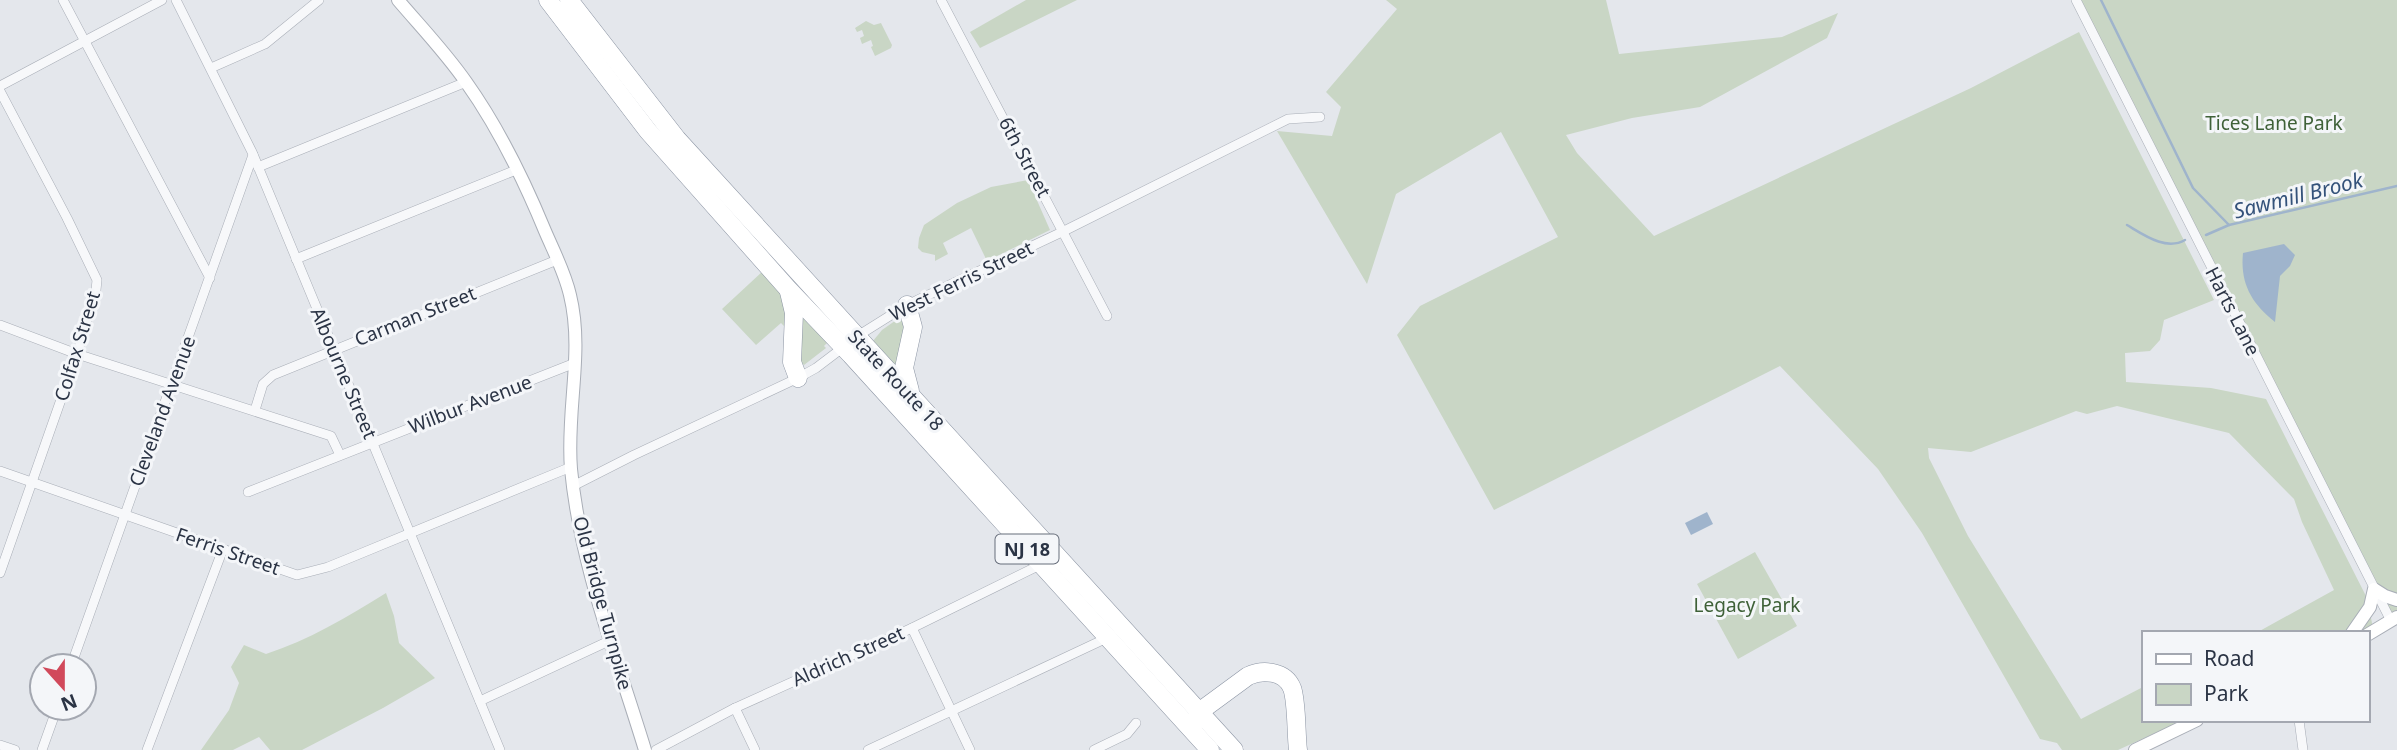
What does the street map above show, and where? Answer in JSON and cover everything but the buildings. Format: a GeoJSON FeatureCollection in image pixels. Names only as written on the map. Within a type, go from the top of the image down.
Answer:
{"type":"FeatureCollection","features":[{"type":"Feature","properties":{"kind":"highway","name":"State Route 18"},"geometry":{"type":"LineString","coordinates":[[548,0],[640,121],[788,289],[913,397],[1234,750]]}},
{"type":"Feature","properties":{"kind":"highway","name":"State Route 18"},"geometry":{"type":"LineString","coordinates":[[569,0],[661,120],[850,342],[1042,564],[1210,750]]}},
{"type":"Feature","properties":{"kind":"highway"},"geometry":{"type":"LineString","coordinates":[[788,289],[794,313],[792,362],[798,377]]}},
{"type":"Feature","properties":{"kind":"highway"},"geometry":{"type":"LineString","coordinates":[[907,306],[914,327],[904,368],[913,397]]}},
{"type":"Feature","properties":{"kind":"highway"},"geometry":{"type":"LineString","coordinates":[[1192,730],[1199,712],[1248,676],[1257,672],[1272,673],[1285,678],[1292,689],[1298,750]]}},
{"type":"Feature","properties":{"kind":"street"},"geometry":{"type":"LineString","coordinates":[[64,0],[210,278]]}},
{"type":"Feature","properties":{"kind":"street"},"geometry":{"type":"LineString","coordinates":[[0,89],[162,0]]}},
{"type":"Feature","properties":{"kind":"street","name":"Albourne Street"},"geometry":{"type":"LineString","coordinates":[[176,0],[253,155],[500,750]]}},
{"type":"Feature","properties":{"kind":"street"},"geometry":{"type":"LineString","coordinates":[[211,68],[265,44],[319,0]]}},
{"type":"Feature","properties":{"kind":"street","name":"Old Bridge Turnpike"},"geometry":{"type":"LineString","coordinates":[[398,0],[466,82],[516,170],[570,293],[576,322],[569,433],[573,486],[587,555],[645,750]]}},
{"type":"Feature","properties":{"kind":"street","name":"6th Street"},"geometry":{"type":"LineString","coordinates":[[941,0],[1107,316]]}},
{"type":"Feature","properties":{"kind":"street","name":"Harts Lane"},"geometry":{"type":"LineString","coordinates":[[2076,0],[2374,589],[2394,619]]}},
{"type":"Feature","properties":{"kind":"street"},"geometry":{"type":"LineString","coordinates":[[258,167],[466,82]]}},
{"type":"Feature","properties":{"kind":"street","name":"Colfax Street"},"geometry":{"type":"LineString","coordinates":[[0,89],[96,280],[96,290],[77,354],[0,573]]}},
{"type":"Feature","properties":{"kind":"street","name":"West Ferris Street"},"geometry":{"type":"LineString","coordinates":[[573,486],[816,368],[850,342],[907,306],[1288,119],[1320,117]]}},
{"type":"Feature","properties":{"kind":"street","name":"Cleveland Avenue"},"geometry":{"type":"LineString","coordinates":[[76,652],[253,155]]}},
{"type":"Feature","properties":{"kind":"street"},"geometry":{"type":"LineString","coordinates":[[296,259],[516,170]]}},
{"type":"Feature","properties":{"kind":"street","name":"Carman Street"},"geometry":{"type":"LineString","coordinates":[[255,411],[264,384],[273,375],[557,260]]}},
{"type":"Feature","properties":{"kind":"street"},"geometry":{"type":"LineString","coordinates":[[0,325],[77,354],[331,436],[340,455]]}},
{"type":"Feature","properties":{"kind":"street","name":"Wilbur Avenue"},"geometry":{"type":"LineString","coordinates":[[248,492],[575,363]]}},
{"type":"Feature","properties":{"kind":"street","name":"Ferris Street"},"geometry":{"type":"LineString","coordinates":[[0,471],[297,575],[328,567],[571,467]]}},
{"type":"Feature","properties":{"kind":"street"},"geometry":{"type":"LineString","coordinates":[[147,750],[223,549]]}},
{"type":"Feature","properties":{"kind":"street","name":"Aldrich Street"},"geometry":{"type":"LineString","coordinates":[[656,750],[735,708],[912,628],[1042,564]]}},
{"type":"Feature","properties":{"kind":"street"},"geometry":{"type":"LineString","coordinates":[[2353,631],[2370,607],[2374,589],[2397,600]]}},
{"type":"Feature","properties":{"kind":"street"},"geometry":{"type":"LineString","coordinates":[[2369,634],[2394,619]]}},
{"type":"Feature","properties":{"kind":"street"},"geometry":{"type":"LineString","coordinates":[[912,628],[970,750]]}},
{"type":"Feature","properties":{"kind":"street"},"geometry":{"type":"LineString","coordinates":[[868,750],[1109,637]]}},
{"type":"Feature","properties":{"kind":"street"},"geometry":{"type":"LineString","coordinates":[[480,701],[611,640]]}},
{"type":"Feature","properties":{"kind":"street"},"geometry":{"type":"LineString","coordinates":[[735,708],[755,750]]}},
{"type":"Feature","properties":{"kind":"street"},"geometry":{"type":"LineString","coordinates":[[42,750],[52,722]]}},
{"type":"Feature","properties":{"kind":"street"},"geometry":{"type":"LineString","coordinates":[[2135,750],[2193,722]]}},
{"type":"Feature","properties":{"kind":"street"},"geometry":{"type":"LineString","coordinates":[[2299,722],[2304,750]]}},
{"type":"Feature","properties":{"kind":"street"},"geometry":{"type":"LineString","coordinates":[[1094,750],[1127,734],[1136,723]]}},
{"type":"Feature","properties":{"kind":"street"},"geometry":{"type":"LineString","coordinates":[[0,745],[15,750]]}},
{"type":"Feature","properties":{"kind":"green space"},"geometry":{"type":"Polygon","coordinates":[[[1026,0],[1077,0],[980,48],[970,32],[1026,0]]]}},
{"type":"Feature","properties":{"kind":"green space"},"geometry":{"type":"Polygon","coordinates":[[[1386,0],[1606,0],[1619,54],[1782,37],[1838,13],[1827,38],[1700,107],[1632,118],[1566,135],[1577,153],[1654,236],[1971,88],[2079,32],[2214,300],[2164,320],[2160,340],[2150,351],[2125,353],[2126,382],[2211,388],[2266,399],[2367,598],[2373,628],[2368,631],[2260,631],[2334,590],[2294,499],[2229,433],[2117,406],[2087,414],[2076,411],[1971,452],[1928,448],[1929,458],[1968,536],[2081,719],[2142,688],[2142,722],[2180,722],[2118,750],[2062,750],[2057,743],[2040,739],[1922,533],[1878,469],[1780,366],[1494,510],[1397,335],[1420,306],[1558,237],[1501,132],[1396,194],[1367,284],[1277,131],[1332,136],[1341,107],[1326,92],[1397,9],[1386,0]]]}},
{"type":"Feature","properties":{"kind":"green space","name":"Tices Lane Park"},"geometry":{"type":"Polygon","coordinates":[[[2076,0],[2397,0],[2397,617],[2391,621],[2076,0]]]}},
{"type":"Feature","properties":{"kind":"green space"},"geometry":{"type":"Polygon","coordinates":[[[866,21],[874,25],[881,23],[891,48],[875,56],[871,40],[862,44],[862,30],[857,32],[855,28],[866,21]]]}},
{"type":"Feature","properties":{"kind":"green space"},"geometry":{"type":"Polygon","coordinates":[[[1028,180],[1050,230],[987,261],[971,228],[943,243],[948,254],[935,261],[935,255],[922,252],[918,248],[924,225],[957,203],[991,187],[1028,180]]]}},
{"type":"Feature","properties":{"kind":"green space"},"geometry":{"type":"Polygon","coordinates":[[[763,271],[786,300],[787,329],[781,323],[756,345],[722,309],[763,271]]]}},
{"type":"Feature","properties":{"kind":"green space"},"geometry":{"type":"Polygon","coordinates":[[[801,314],[828,342],[824,346],[826,348],[804,365],[799,361],[801,314]]]}},
{"type":"Feature","properties":{"kind":"green space"},"geometry":{"type":"Polygon","coordinates":[[[902,316],[908,320],[899,369],[873,341],[882,330],[902,316]]]}},
{"type":"Feature","properties":{"kind":"green space","name":"Legacy Park"},"geometry":{"type":"Polygon","coordinates":[[[1755,552],[1797,626],[1738,659],[1697,584],[1755,552]]]}},
{"type":"Feature","properties":{"kind":"green space"},"geometry":{"type":"Polygon","coordinates":[[[386,593],[399,643],[435,678],[302,750],[270,750],[259,737],[233,750],[201,750],[229,710],[239,683],[231,667],[244,645],[266,654],[328,627],[386,593]]]}},
{"type":"Feature","properties":{"kind":"water"},"geometry":{"type":"Polygon","coordinates":[[[2284,244],[2295,255],[2290,266],[2280,276],[2275,322],[2259,307],[2249,292],[2243,274],[2243,253],[2284,244]]]}},
{"type":"Feature","properties":{"kind":"water"},"geometry":{"type":"Polygon","coordinates":[[[1707,512],[1713,524],[1691,535],[1685,523],[1707,512]]]}},
{"type":"Feature","properties":{"kind":"waterway"},"geometry":{"type":"LineString","coordinates":[[2101,0],[2193,188],[2229,225]]}},
{"type":"Feature","properties":{"kind":"waterway","name":"Sawmill Brook"},"geometry":{"type":"LineString","coordinates":[[2206,235],[2229,225],[2397,186]]}},
{"type":"Feature","properties":{"kind":"waterway","name":"Sawmill Brook"},"geometry":{"type":"LineString","coordinates":[[2127,225],[2163,243],[2185,240]]}}]}
